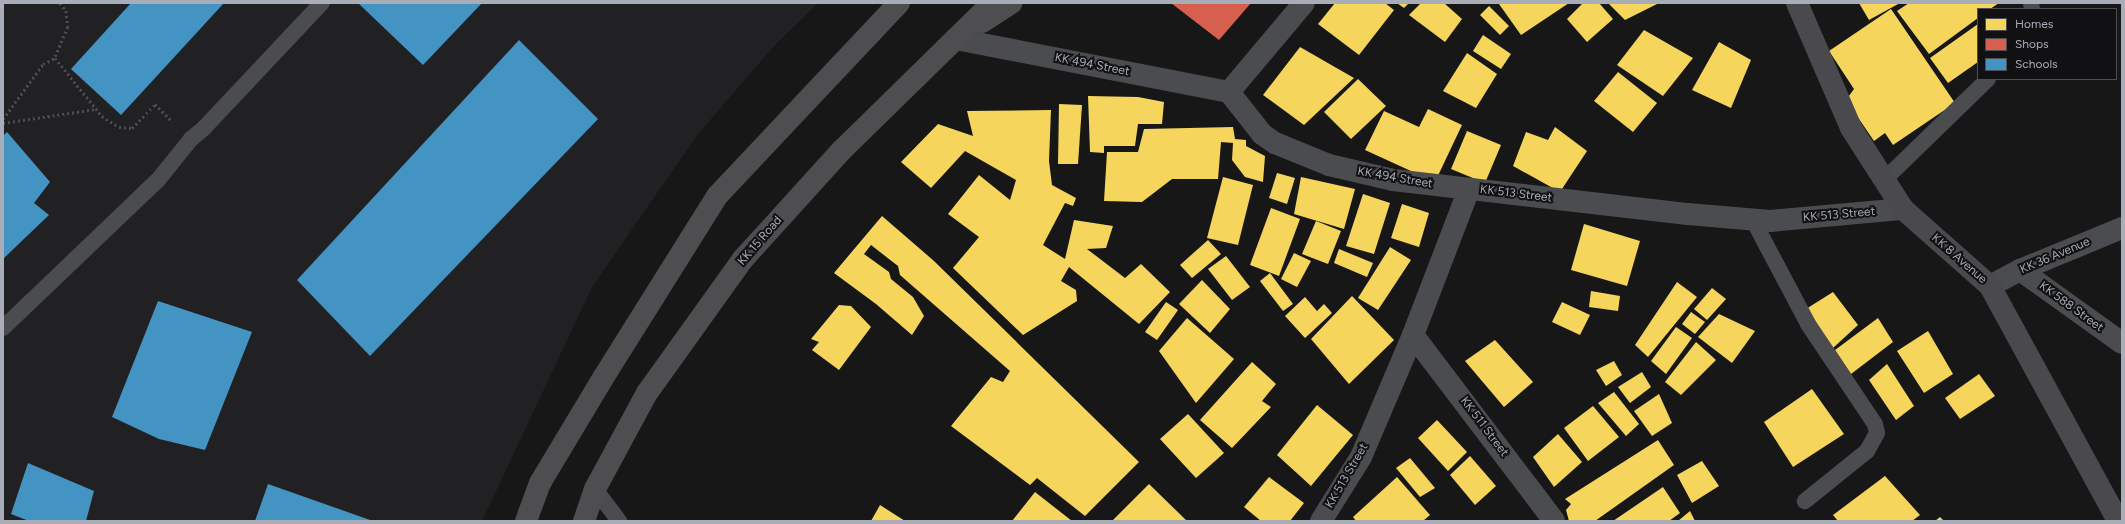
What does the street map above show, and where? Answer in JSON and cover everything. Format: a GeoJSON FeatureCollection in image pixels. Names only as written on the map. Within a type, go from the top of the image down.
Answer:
{"type":"FeatureCollection","features":[{"type":"Feature","properties":{"kind":"highway"},"geometry":{"type":"LineString","coordinates":[[862,42],[884,3]]}},
{"type":"Feature","properties":{"kind":"highway"},"geometry":{"type":"LineString","coordinates":[[526,521],[540,483],[603,378],[718,195],[899,3]]}},
{"type":"Feature","properties":{"kind":"highway","name":"KK 15 Road"},"geometry":{"type":"LineString","coordinates":[[584,521],[595,489],[647,393],[743,259],[841,151],[992,3]]}},
{"type":"Feature","properties":{"kind":"highway"},"geometry":{"type":"LineString","coordinates":[[956,39],[1011,3]]}},
{"type":"Feature","properties":{"kind":"main road","name":"KK 8 Avenue"},"geometry":{"type":"LineString","coordinates":[[1797,3],[1851,128],[1903,210],[1990,286],[2118,521]]}},
{"type":"Feature","properties":{"kind":"street"},"geometry":{"type":"LineString","coordinates":[[1229,92],[1304,3]]}},
{"type":"Feature","properties":{"kind":"street","name":"KK 494 Street"},"geometry":{"type":"LineString","coordinates":[[956,39],[1229,92],[1262,134],[1275,143],[1329,165],[1393,180],[1469,189]]}},
{"type":"Feature","properties":{"kind":"street","name":"KK 513 Street"},"geometry":{"type":"LineString","coordinates":[[1321,521],[1361,456],[1413,335],[1469,189],[1770,221],[1903,210]]}},
{"type":"Feature","properties":{"kind":"street","name":"KK 36 Avenue"},"geometry":{"type":"LineString","coordinates":[[1990,286],[2020,270],[2122,228]]}},
{"type":"Feature","properties":{"kind":"street","name":"KK 588 Street"},"geometry":{"type":"LineString","coordinates":[[2020,270],[2122,343]]}},
{"type":"Feature","properties":{"kind":"street","name":"KK 511 Street"},"geometry":{"type":"LineString","coordinates":[[1413,335],[1554,521]]}},
{"type":"Feature","properties":{"kind":"lane"},"geometry":{"type":"LineString","coordinates":[[3,328],[158,180],[190,139],[204,128],[322,3]]}},
{"type":"Feature","properties":{"kind":"lane"},"geometry":{"type":"LineString","coordinates":[[1884,180],[1987,80]]}},
{"type":"Feature","properties":{"kind":"lane"},"geometry":{"type":"LineString","coordinates":[[1753,220],[1808,324],[1875,424],[1877,432],[1867,451],[1805,501]]}},
{"type":"Feature","properties":{"kind":"lane"},"geometry":{"type":"LineString","coordinates":[[595,489],[619,521]]}},
{"type":"Feature","properties":{"kind":"path"},"geometry":{"type":"LineString","coordinates":[[3,119],[43,64],[55,58],[68,27],[66,11],[60,3]]}},
{"type":"Feature","properties":{"kind":"path"},"geometry":{"type":"LineString","coordinates":[[55,58],[96,109],[119,127],[132,128],[155,104],[190,139]]}},
{"type":"Feature","properties":{"kind":"path"},"geometry":{"type":"LineString","coordinates":[[3,123],[96,109]]}},
{"type":"Feature","properties":{"kind":"shaded area"},"geometry":{"type":"Polygon","coordinates":[[[3,3],[818,3],[774,46],[698,134],[592,287],[482,521],[3,521],[3,3]]]}},
{"type":"Feature","properties":{"kind":"building: Homes"},"geometry":{"type":"Polygon","coordinates":[[[1335,3],[1385,3],[1394,10],[1359,55],[1318,24],[1335,3]]]}},
{"type":"Feature","properties":{"kind":"building: Homes"},"geometry":{"type":"Polygon","coordinates":[[[1397,3],[1409,3],[1404,8],[1397,3]]]}},
{"type":"Feature","properties":{"kind":"building: Homes"},"geometry":{"type":"Polygon","coordinates":[[[1421,3],[1444,3],[1462,19],[1445,42],[1409,15],[1421,3]]]}},
{"type":"Feature","properties":{"kind":"building: Homes"},"geometry":{"type":"Polygon","coordinates":[[[1569,3],[1521,35],[1499,4],[1569,3]]]}},
{"type":"Feature","properties":{"kind":"building: Homes"},"geometry":{"type":"Polygon","coordinates":[[[1583,3],[1599,3],[1613,19],[1587,42],[1567,19],[1583,3]]]}},
{"type":"Feature","properties":{"kind":"building: Homes"},"geometry":{"type":"Polygon","coordinates":[[[1608,3],[1659,3],[1625,20],[1608,3]]]}},
{"type":"Feature","properties":{"kind":"building: Homes"},"geometry":{"type":"Polygon","coordinates":[[[1859,3],[1900,3],[1869,20],[1859,3]]]}},
{"type":"Feature","properties":{"kind":"building: Homes"},"geometry":{"type":"Polygon","coordinates":[[[1909,3],[1999,3],[1992,8],[1977,8],[1977,19],[1929,54],[1897,11],[1909,3]]]}},
{"type":"Feature","properties":{"kind":"building: Homes"},"geometry":{"type":"Polygon","coordinates":[[[1489,6],[1509,26],[1500,35],[1480,15],[1489,6]]]}},
{"type":"Feature","properties":{"kind":"building: Homes"},"geometry":{"type":"Polygon","coordinates":[[[1891,9],[1955,103],[1893,145],[1885,133],[1874,141],[1846,100],[1854,89],[1829,51],[1891,9]]]}},
{"type":"Feature","properties":{"kind":"building: Homes"},"geometry":{"type":"Polygon","coordinates":[[[1977,25],[1977,63],[1948,83],[1930,58],[1977,25]]]}},
{"type":"Feature","properties":{"kind":"building: Homes"},"geometry":{"type":"Polygon","coordinates":[[[1644,30],[1693,58],[1663,96],[1617,65],[1644,30]]]}},
{"type":"Feature","properties":{"kind":"building: Homes"},"geometry":{"type":"Polygon","coordinates":[[[1483,35],[1511,54],[1501,69],[1473,51],[1483,35]]]}},
{"type":"Feature","properties":{"kind":"building: Homes"},"geometry":{"type":"Polygon","coordinates":[[[1719,42],[1751,60],[1731,108],[1692,90],[1719,42]]]}},
{"type":"Feature","properties":{"kind":"building: Homes"},"geometry":{"type":"Polygon","coordinates":[[[1300,47],[1354,78],[1304,125],[1263,95],[1300,47]]]}},
{"type":"Feature","properties":{"kind":"building: Homes"},"geometry":{"type":"Polygon","coordinates":[[[1467,53],[1497,74],[1476,108],[1443,91],[1467,53]]]}},
{"type":"Feature","properties":{"kind":"building: Homes"},"geometry":{"type":"Polygon","coordinates":[[[1618,72],[1657,103],[1633,132],[1594,101],[1618,72]]]}},
{"type":"Feature","properties":{"kind":"building: Homes"},"geometry":{"type":"Polygon","coordinates":[[[1358,79],[1386,106],[1351,139],[1324,112],[1358,79]]]}},
{"type":"Feature","properties":{"kind":"building: Homes"},"geometry":{"type":"Polygon","coordinates":[[[1088,96],[1138,97],[1164,102],[1162,124],[1138,124],[1135,146],[1104,146],[1104,153],[1090,152],[1088,96]]]}},
{"type":"Feature","properties":{"kind":"building: Homes"},"geometry":{"type":"Polygon","coordinates":[[[1059,104],[1082,105],[1078,164],[1058,164],[1059,104]]]}},
{"type":"Feature","properties":{"kind":"building: Homes"},"geometry":{"type":"Polygon","coordinates":[[[1428,109],[1462,125],[1435,182],[1365,150],[1384,111],[1419,127],[1428,109]]]}},
{"type":"Feature","properties":{"kind":"building: Homes"},"geometry":{"type":"Polygon","coordinates":[[[1051,110],[1049,161],[1052,185],[1076,198],[1073,206],[1065,203],[1043,245],[1065,259],[1074,220],[1113,226],[1106,248],[1087,249],[1125,278],[1141,264],[1170,292],[1139,324],[1069,267],[1061,281],[1076,290],[1077,301],[1023,335],[953,268],[979,237],[948,214],[979,175],[1010,200],[1016,180],[965,151],[931,188],[901,162],[938,124],[973,136],[967,111],[1051,110]]]}},
{"type":"Feature","properties":{"kind":"building: Homes"},"geometry":{"type":"Polygon","coordinates":[[[1233,127],[1235,139],[1246,140],[1246,146],[1265,156],[1263,182],[1245,177],[1232,160],[1233,143],[1221,142],[1218,179],[1172,179],[1142,202],[1104,201],[1107,152],[1138,152],[1144,129],[1233,127]]]}},
{"type":"Feature","properties":{"kind":"building: Homes"},"geometry":{"type":"Polygon","coordinates":[[[1555,127],[1587,151],[1560,192],[1513,166],[1526,132],[1548,140],[1555,127]]]}},
{"type":"Feature","properties":{"kind":"building: Homes"},"geometry":{"type":"Polygon","coordinates":[[[1467,131],[1501,145],[1485,183],[1451,169],[1467,131]]]}},
{"type":"Feature","properties":{"kind":"building: Homes"},"geometry":{"type":"Polygon","coordinates":[[[1277,173],[1295,178],[1287,204],[1269,198],[1277,173]]]}},
{"type":"Feature","properties":{"kind":"building: Homes"},"geometry":{"type":"Polygon","coordinates":[[[1223,177],[1253,185],[1238,245],[1207,238],[1223,177]]]}},
{"type":"Feature","properties":{"kind":"building: Homes"},"geometry":{"type":"Polygon","coordinates":[[[1301,177],[1355,189],[1344,229],[1294,214],[1301,177]]]}},
{"type":"Feature","properties":{"kind":"building: Homes"},"geometry":{"type":"Polygon","coordinates":[[[1363,194],[1390,203],[1374,254],[1346,246],[1363,194]]]}},
{"type":"Feature","properties":{"kind":"building: Homes"},"geometry":{"type":"Polygon","coordinates":[[[1402,204],[1429,213],[1419,247],[1391,238],[1402,204]]]}},
{"type":"Feature","properties":{"kind":"building: Homes"},"geometry":{"type":"Polygon","coordinates":[[[1271,208],[1300,219],[1279,276],[1250,265],[1271,208]]]}},
{"type":"Feature","properties":{"kind":"building: Homes"},"geometry":{"type":"Polygon","coordinates":[[[882,216],[934,261],[1139,462],[1085,516],[1037,478],[1030,485],[951,426],[991,377],[1003,382],[1010,371],[900,275],[898,266],[871,245],[864,254],[889,272],[891,279],[913,297],[924,316],[912,335],[876,304],[834,273],[882,216]]]}},
{"type":"Feature","properties":{"kind":"building: Homes"},"geometry":{"type":"Polygon","coordinates":[[[1316,221],[1341,231],[1328,264],[1302,254],[1316,221]]]}},
{"type":"Feature","properties":{"kind":"building: Homes"},"geometry":{"type":"Polygon","coordinates":[[[1584,224],[1640,241],[1627,286],[1571,270],[1584,224]]]}},
{"type":"Feature","properties":{"kind":"building: Homes"},"geometry":{"type":"Polygon","coordinates":[[[1208,240],[1221,254],[1192,278],[1180,265],[1208,240]]]}},
{"type":"Feature","properties":{"kind":"building: Homes"},"geometry":{"type":"Polygon","coordinates":[[[1390,247],[1411,260],[1378,310],[1358,298],[1390,247]]]}},
{"type":"Feature","properties":{"kind":"building: Homes"},"geometry":{"type":"Polygon","coordinates":[[[1339,249],[1373,263],[1367,277],[1334,263],[1339,249]]]}},
{"type":"Feature","properties":{"kind":"building: Homes"},"geometry":{"type":"Polygon","coordinates":[[[1294,253],[1311,261],[1297,287],[1281,279],[1294,253]]]}},
{"type":"Feature","properties":{"kind":"building: Homes"},"geometry":{"type":"Polygon","coordinates":[[[1226,256],[1250,287],[1232,300],[1208,269],[1226,256]]]}},
{"type":"Feature","properties":{"kind":"building: Homes"},"geometry":{"type":"Polygon","coordinates":[[[1270,273],[1293,304],[1283,311],[1260,281],[1270,273]]]}},
{"type":"Feature","properties":{"kind":"building: Homes"},"geometry":{"type":"Polygon","coordinates":[[[1202,280],[1230,309],[1210,333],[1179,304],[1202,280]]]}},
{"type":"Feature","properties":{"kind":"building: Homes"},"geometry":{"type":"Polygon","coordinates":[[[1677,282],[1697,297],[1648,357],[1635,345],[1677,282]]]}},
{"type":"Feature","properties":{"kind":"building: Homes"},"geometry":{"type":"Polygon","coordinates":[[[1712,288],[1726,299],[1707,320],[1694,309],[1712,288]]]}},
{"type":"Feature","properties":{"kind":"building: Homes"},"geometry":{"type":"Polygon","coordinates":[[[1591,291],[1620,296],[1618,311],[1589,307],[1591,291]]]}},
{"type":"Feature","properties":{"kind":"building: Homes"},"geometry":{"type":"Polygon","coordinates":[[[1833,292],[1858,325],[1833,348],[1806,309],[1833,292]]]}},
{"type":"Feature","properties":{"kind":"building: Homes"},"geometry":{"type":"Polygon","coordinates":[[[1352,296],[1394,340],[1349,384],[1311,339],[1352,296]]]}},
{"type":"Feature","properties":{"kind":"building: Homes"},"geometry":{"type":"Polygon","coordinates":[[[1305,297],[1317,311],[1324,304],[1332,313],[1305,338],[1285,316],[1305,297]]]}},
{"type":"Feature","properties":{"kind":"building: Homes"},"geometry":{"type":"Polygon","coordinates":[[[1166,302],[1178,310],[1157,340],[1145,332],[1166,302]]]}},
{"type":"Feature","properties":{"kind":"building: Homes"},"geometry":{"type":"Polygon","coordinates":[[[1562,302],[1590,315],[1580,335],[1552,322],[1562,302]]]}},
{"type":"Feature","properties":{"kind":"building: Homes"},"geometry":{"type":"Polygon","coordinates":[[[839,305],[851,306],[871,327],[839,370],[812,350],[819,342],[811,339],[839,305]]]}},
{"type":"Feature","properties":{"kind":"building: Homes"},"geometry":{"type":"Polygon","coordinates":[[[1691,312],[1705,322],[1695,334],[1682,324],[1691,312]]]}},
{"type":"Feature","properties":{"kind":"building: Homes"},"geometry":{"type":"Polygon","coordinates":[[[1719,314],[1755,331],[1732,363],[1698,337],[1719,314]]]}},
{"type":"Feature","properties":{"kind":"building: Homes"},"geometry":{"type":"Polygon","coordinates":[[[1187,318],[1234,359],[1196,403],[1159,351],[1187,318]]]}},
{"type":"Feature","properties":{"kind":"building: Homes"},"geometry":{"type":"Polygon","coordinates":[[[1878,318],[1893,342],[1851,374],[1835,350],[1878,318]]]}},
{"type":"Feature","properties":{"kind":"building: Homes"},"geometry":{"type":"Polygon","coordinates":[[[1676,327],[1692,338],[1666,374],[1651,361],[1676,327]]]}},
{"type":"Feature","properties":{"kind":"building: Homes"},"geometry":{"type":"Polygon","coordinates":[[[1928,331],[1953,374],[1924,393],[1897,351],[1928,331]]]}},
{"type":"Feature","properties":{"kind":"building: Homes"},"geometry":{"type":"Polygon","coordinates":[[[1495,340],[1533,382],[1504,407],[1465,361],[1495,340]]]}},
{"type":"Feature","properties":{"kind":"building: Homes"},"geometry":{"type":"Polygon","coordinates":[[[1696,342],[1716,360],[1681,395],[1665,382],[1696,342]]]}},
{"type":"Feature","properties":{"kind":"building: Homes"},"geometry":{"type":"Polygon","coordinates":[[[1614,361],[1622,375],[1606,386],[1596,370],[1614,361]]]}},
{"type":"Feature","properties":{"kind":"building: Homes"},"geometry":{"type":"Polygon","coordinates":[[[1252,362],[1276,384],[1262,401],[1271,407],[1232,448],[1200,420],[1252,362]]]}},
{"type":"Feature","properties":{"kind":"building: Homes"},"geometry":{"type":"Polygon","coordinates":[[[1887,364],[1914,406],[1896,420],[1869,380],[1887,364]]]}},
{"type":"Feature","properties":{"kind":"building: Homes"},"geometry":{"type":"Polygon","coordinates":[[[1642,372],[1651,387],[1630,403],[1618,387],[1642,372]]]}},
{"type":"Feature","properties":{"kind":"building: Homes"},"geometry":{"type":"Polygon","coordinates":[[[1979,374],[1995,396],[1960,419],[1945,398],[1979,374]]]}},
{"type":"Feature","properties":{"kind":"building: Homes"},"geometry":{"type":"Polygon","coordinates":[[[1812,389],[1844,434],[1793,467],[1764,422],[1812,389]]]}},
{"type":"Feature","properties":{"kind":"building: Homes"},"geometry":{"type":"Polygon","coordinates":[[[1614,392],[1639,424],[1626,436],[1598,403],[1614,392]]]}},
{"type":"Feature","properties":{"kind":"building: Homes"},"geometry":{"type":"Polygon","coordinates":[[[1659,394],[1672,423],[1652,436],[1634,411],[1659,394]]]}},
{"type":"Feature","properties":{"kind":"building: Homes"},"geometry":{"type":"Polygon","coordinates":[[[1317,405],[1353,435],[1311,486],[1277,455],[1317,405]]]}},
{"type":"Feature","properties":{"kind":"building: Homes"},"geometry":{"type":"Polygon","coordinates":[[[1593,406],[1619,437],[1588,461],[1564,428],[1593,406]]]}},
{"type":"Feature","properties":{"kind":"building: Homes"},"geometry":{"type":"Polygon","coordinates":[[[1188,414],[1224,453],[1196,478],[1160,439],[1188,414]]]}},
{"type":"Feature","properties":{"kind":"building: Homes"},"geometry":{"type":"Polygon","coordinates":[[[1437,420],[1467,452],[1448,471],[1418,438],[1437,420]]]}},
{"type":"Feature","properties":{"kind":"building: Homes"},"geometry":{"type":"Polygon","coordinates":[[[1558,434],[1582,462],[1554,487],[1533,457],[1558,434]]]}},
{"type":"Feature","properties":{"kind":"building: Homes"},"geometry":{"type":"Polygon","coordinates":[[[1658,440],[1674,465],[1595,521],[1569,521],[1566,510],[1571,504],[1565,499],[1658,440]]]}},
{"type":"Feature","properties":{"kind":"building: Homes"},"geometry":{"type":"Polygon","coordinates":[[[1470,456],[1496,486],[1475,505],[1450,475],[1470,456]]]}},
{"type":"Feature","properties":{"kind":"building: Homes"},"geometry":{"type":"Polygon","coordinates":[[[1410,458],[1435,488],[1420,497],[1396,468],[1410,458]]]}},
{"type":"Feature","properties":{"kind":"building: Homes"},"geometry":{"type":"Polygon","coordinates":[[[1702,461],[1719,486],[1692,503],[1677,475],[1702,461]]]}},
{"type":"Feature","properties":{"kind":"building: Homes"},"geometry":{"type":"Polygon","coordinates":[[[1885,476],[1920,515],[1912,521],[1838,521],[1833,515],[1885,476]]]}},
{"type":"Feature","properties":{"kind":"building: Homes"},"geometry":{"type":"Polygon","coordinates":[[[1269,477],[1304,503],[1290,521],[1261,521],[1244,507],[1269,477]]]}},
{"type":"Feature","properties":{"kind":"building: Homes"},"geometry":{"type":"Polygon","coordinates":[[[1397,477],[1430,515],[1423,521],[1356,521],[1353,517],[1397,477]]]}},
{"type":"Feature","properties":{"kind":"building: Homes"},"geometry":{"type":"Polygon","coordinates":[[[1149,484],[1187,521],[1112,521],[1149,484]]]}},
{"type":"Feature","properties":{"kind":"building: Homes"},"geometry":{"type":"Polygon","coordinates":[[[1663,487],[1680,513],[1669,521],[1613,521],[1663,487]]]}},
{"type":"Feature","properties":{"kind":"building: Homes"},"geometry":{"type":"Polygon","coordinates":[[[1035,492],[1072,521],[1012,521],[1035,492]]]}},
{"type":"Feature","properties":{"kind":"building: Homes"},"geometry":{"type":"Polygon","coordinates":[[[880,505],[905,521],[871,521],[880,505]]]}},
{"type":"Feature","properties":{"kind":"building: Homes"},"geometry":{"type":"Polygon","coordinates":[[[1690,511],[1695,521],[1678,521],[1690,511]]]}},
{"type":"Feature","properties":{"kind":"building: Homes"},"geometry":{"type":"Polygon","coordinates":[[[1940,517],[1944,521],[1935,521],[1940,517]]]}},
{"type":"Feature","properties":{"kind":"building: Shops"},"geometry":{"type":"Polygon","coordinates":[[[1171,3],[1251,3],[1219,40],[1171,3]]]}},
{"type":"Feature","properties":{"kind":"building: Schools"},"geometry":{"type":"Polygon","coordinates":[[[131,3],[224,3],[121,115],[71,69],[131,3]]]}},
{"type":"Feature","properties":{"kind":"building: Schools"},"geometry":{"type":"Polygon","coordinates":[[[358,3],[482,3],[423,65],[358,3]]]}},
{"type":"Feature","properties":{"kind":"building: Schools"},"geometry":{"type":"Polygon","coordinates":[[[519,40],[598,119],[370,356],[297,280],[519,40]]]}},
{"type":"Feature","properties":{"kind":"building: Schools"},"geometry":{"type":"Polygon","coordinates":[[[7,132],[50,182],[34,203],[49,215],[3,259],[3,136],[7,132]]]}},
{"type":"Feature","properties":{"kind":"building: Schools"},"geometry":{"type":"Polygon","coordinates":[[[158,301],[252,332],[205,450],[159,439],[112,417],[158,301]]]}},
{"type":"Feature","properties":{"kind":"building: Schools"},"geometry":{"type":"Polygon","coordinates":[[[28,463],[94,491],[86,521],[29,521],[11,514],[28,463]]]}},
{"type":"Feature","properties":{"kind":"building: Schools"},"geometry":{"type":"Polygon","coordinates":[[[268,484],[373,521],[255,521],[268,484]]]}}]}
